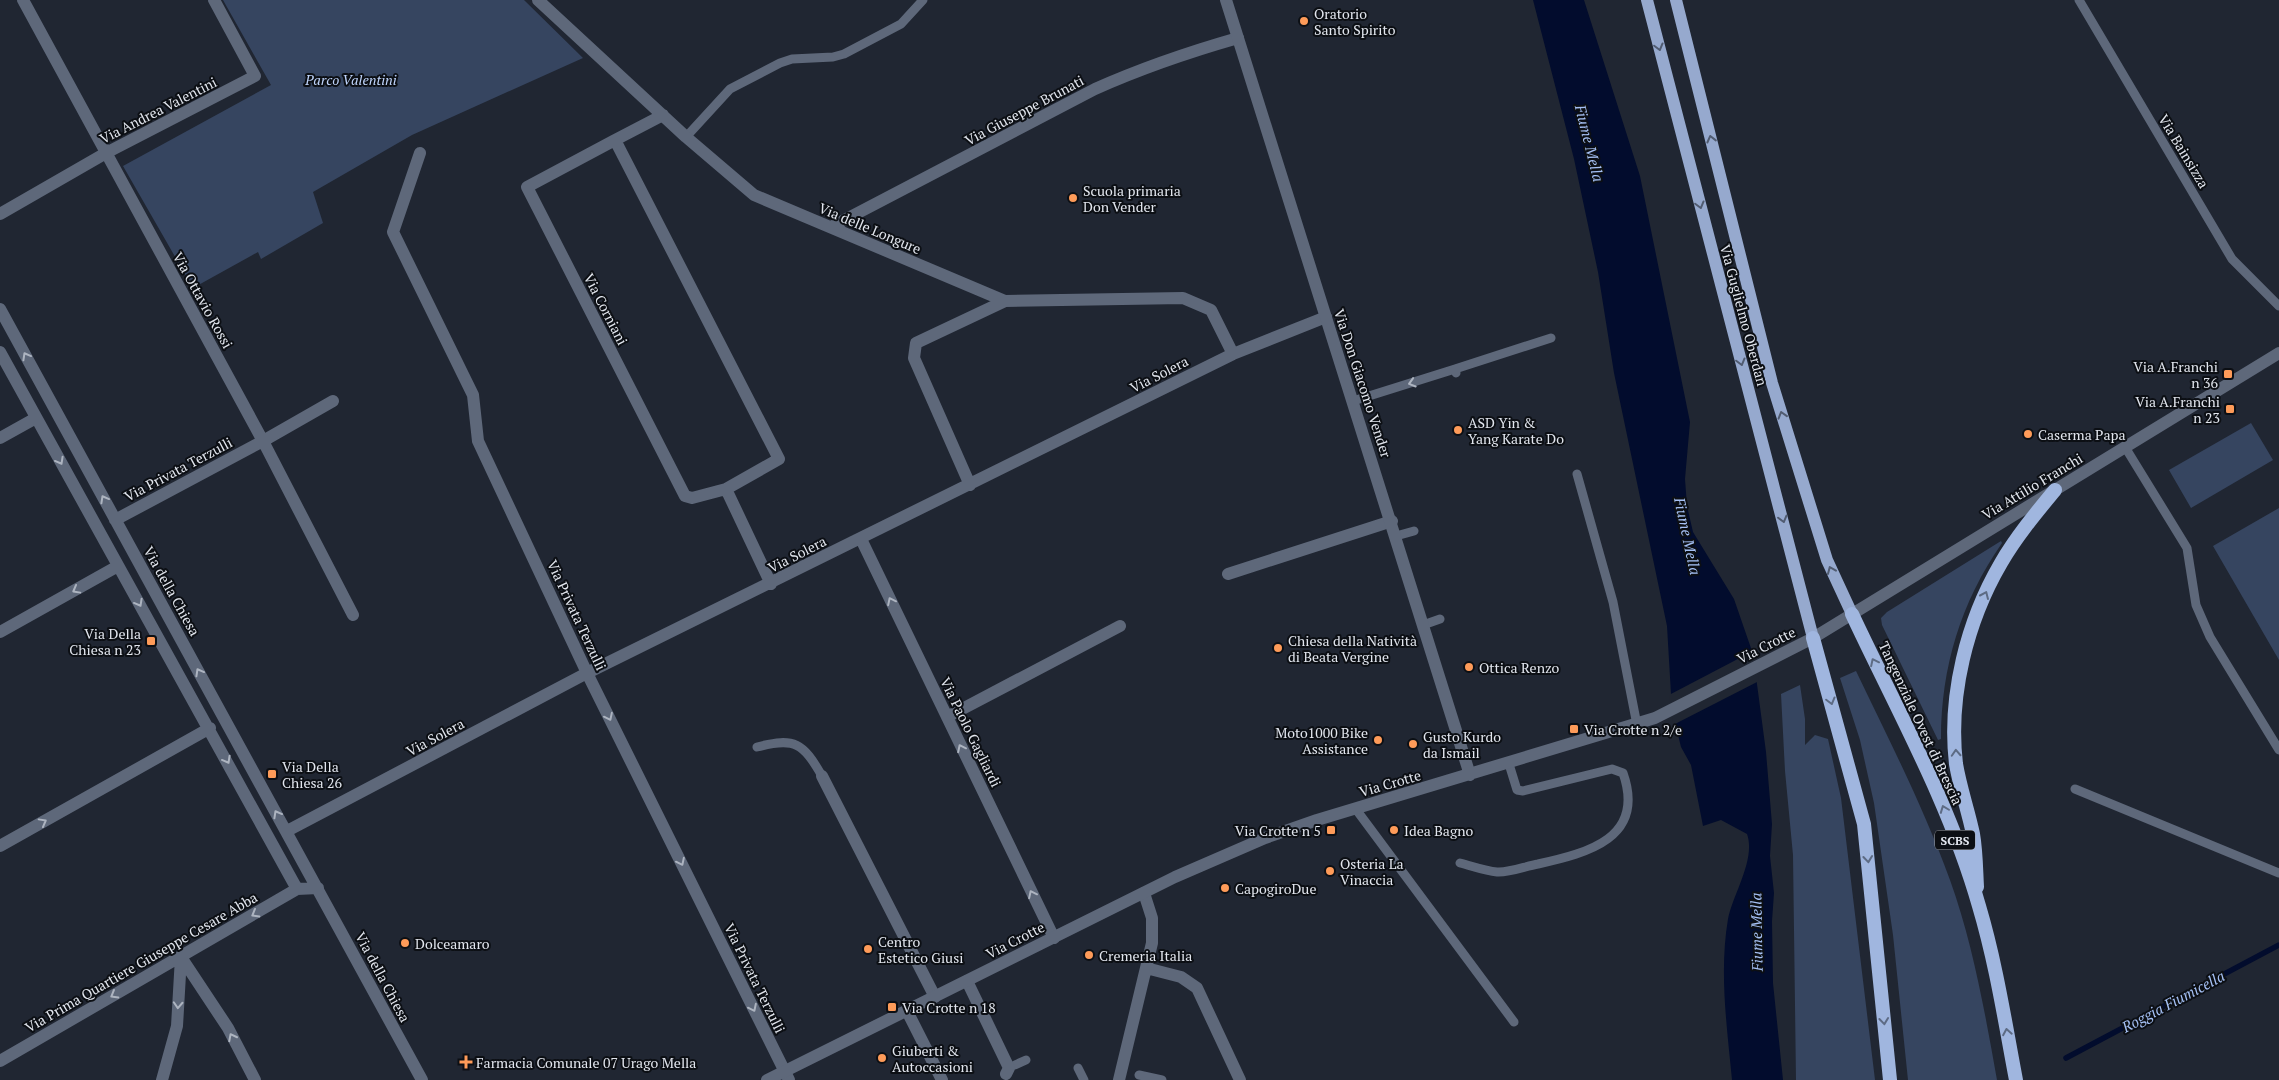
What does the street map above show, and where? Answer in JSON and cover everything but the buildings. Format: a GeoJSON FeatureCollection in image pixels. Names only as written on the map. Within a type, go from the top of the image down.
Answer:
{"type":"FeatureCollection","features":[{"type":"Feature","properties":{"kind":"highway"},"geometry":{"type":"LineString","coordinates":[[1979,905],[1973,834],[1956,763],[1955,720],[1958,685],[1970,634],[1989,586],[2013,544],[2055,490]]}},
{"type":"Feature","properties":{"kind":"highway","name":"Tangenziale Ovest di Brescia"},"geometry":{"type":"LineString","coordinates":[[1852,614],[1943,806],[1979,905],[2000,992],[2016,1080]]}},
{"type":"Feature","properties":{"kind":"highway"},"geometry":{"type":"LineString","coordinates":[[1813,638],[1864,824],[1890,1080]]}},
{"type":"Feature","properties":{"kind":"main road","name":"Via Guglielmo Oberdan"},"geometry":{"type":"LineString","coordinates":[[1647,0],[1813,638]]}},
{"type":"Feature","properties":{"kind":"main road","name":"Via Guglielmo Oberdan"},"geometry":{"type":"LineString","coordinates":[[1676,0],[1772,383],[1827,560],[1852,614]]}},
{"type":"Feature","properties":{"kind":"street","name":"Via Ottavio Rossi"},"geometry":{"type":"LineString","coordinates":[[23,0],[263,441],[353,615]]}},
{"type":"Feature","properties":{"kind":"street","name":"Via Andrea Valentini"},"geometry":{"type":"LineString","coordinates":[[0,214],[106,153],[255,76],[214,0]]}},
{"type":"Feature","properties":{"kind":"street","name":"Via delle Longure"},"geometry":{"type":"LineString","coordinates":[[538,0],[686,137],[754,195],[1005,301],[1183,298],[1211,310],[1233,354]]}},
{"type":"Feature","properties":{"kind":"street","name":"Via Don Giacomo Vender"},"geometry":{"type":"LineString","coordinates":[[1226,0],[1392,521],[1470,775]]}},
{"type":"Feature","properties":{"kind":"street","name":"Via Giuseppe Brunati"},"geometry":{"type":"LineString","coordinates":[[831,227],[1095,89],[1138,70],[1187,52],[1238,38]]}},
{"type":"Feature","properties":{"kind":"street","name":"Via Corniani"},"geometry":{"type":"LineString","coordinates":[[615,140],[779,459],[726,489],[692,498],[685,496],[527,186],[662,115]]}},
{"type":"Feature","properties":{"kind":"street","name":"Via Privata Terzulli"},"geometry":{"type":"LineString","coordinates":[[420,153],[392,232],[473,395],[478,441],[587,673],[787,1076]]}},
{"type":"Feature","properties":{"kind":"street"},"geometry":{"type":"LineString","coordinates":[[970,485],[914,358],[916,343],[1005,301]]}},
{"type":"Feature","properties":{"kind":"street","name":"Via della Chiesa"},"geometry":{"type":"LineString","coordinates":[[0,309],[422,1080]]}},
{"type":"Feature","properties":{"kind":"street","name":"Via Solera"},"geometry":{"type":"LineString","coordinates":[[286,832],[587,673],[771,584],[1233,354],[1326,317]]}},
{"type":"Feature","properties":{"kind":"street"},"geometry":{"type":"LineString","coordinates":[[0,352],[210,728],[297,890],[318,888]]}},
{"type":"Feature","properties":{"kind":"street","name":"Via Attilio Franchi"},"geometry":{"type":"LineString","coordinates":[[1852,614],[1890,589],[2279,353]]}},
{"type":"Feature","properties":{"kind":"street","name":"Via Privata Terzulli"},"geometry":{"type":"LineString","coordinates":[[116,520],[263,441],[332,401]]}},
{"type":"Feature","properties":{"kind":"street"},"geometry":{"type":"LineString","coordinates":[[0,438],[36,418]]}},
{"type":"Feature","properties":{"kind":"street"},"geometry":{"type":"LineString","coordinates":[[726,489],[771,584]]}},
{"type":"Feature","properties":{"kind":"street"},"geometry":{"type":"LineString","coordinates":[[1228,574],[1392,521]]}},
{"type":"Feature","properties":{"kind":"street","name":"Via Paolo Gagliardi"},"geometry":{"type":"LineString","coordinates":[[861,539],[1054,938]]}},
{"type":"Feature","properties":{"kind":"street"},"geometry":{"type":"LineString","coordinates":[[0,632],[118,566]]}},
{"type":"Feature","properties":{"kind":"street","name":"Via Crotte"},"geometry":{"type":"LineString","coordinates":[[767,1080],[787,1076],[907,1011],[1218,858],[1265,838],[1355,808],[1637,725],[1655,718],[1784,654],[1852,614]]}},
{"type":"Feature","properties":{"kind":"street"},"geometry":{"type":"LineString","coordinates":[[947,718],[1120,626]]}},
{"type":"Feature","properties":{"kind":"street"},"geometry":{"type":"LineString","coordinates":[[0,846],[210,728]]}},
{"type":"Feature","properties":{"kind":"street"},"geometry":{"type":"LineString","coordinates":[[822,776],[935,997]]}},
{"type":"Feature","properties":{"kind":"street","name":"Via Prima Quartiere Giuseppe Cesare Abba"},"geometry":{"type":"LineString","coordinates":[[0,1061],[297,890]]}},
{"type":"Feature","properties":{"kind":"street"},"geometry":{"type":"LineString","coordinates":[[1119,1080],[1146,968],[1153,926],[1144,893]]}},
{"type":"Feature","properties":{"kind":"street"},"geometry":{"type":"LineString","coordinates":[[162,1080],[177,1026],[181,957]]}},
{"type":"Feature","properties":{"kind":"street"},"geometry":{"type":"LineString","coordinates":[[181,957],[228,1028],[254,1080]]}},
{"type":"Feature","properties":{"kind":"street"},"geometry":{"type":"LineString","coordinates":[[1146,968],[1181,977],[1197,988],[1240,1080]]}},
{"type":"Feature","properties":{"kind":"street"},"geometry":{"type":"LineString","coordinates":[[967,981],[1012,1070]]}},
{"type":"Feature","properties":{"kind":"street"},"geometry":{"type":"LineString","coordinates":[[907,1011],[942,1080]]}},
{"type":"Feature","properties":{"kind":"lane"},"geometry":{"type":"LineString","coordinates":[[686,137],[730,90],[786,61],[833,58],[844,54],[901,24],[923,0]]}},
{"type":"Feature","properties":{"kind":"lane","name":"Via Bainsizza"},"geometry":{"type":"LineString","coordinates":[[2079,0],[2232,259],[2279,306]]}},
{"type":"Feature","properties":{"kind":"lane"},"geometry":{"type":"LineString","coordinates":[[1353,401],[1455,371],[1551,338]]}},
{"type":"Feature","properties":{"kind":"lane"},"geometry":{"type":"LineString","coordinates":[[2126,447],[2187,548],[2196,605],[2201,619],[2279,750]]}},
{"type":"Feature","properties":{"kind":"lane"},"geometry":{"type":"LineString","coordinates":[[1577,474],[1612,602],[1637,725]]}},
{"type":"Feature","properties":{"kind":"lane"},"geometry":{"type":"LineString","coordinates":[[1396,536],[1414,531]]}},
{"type":"Feature","properties":{"kind":"lane"},"geometry":{"type":"LineString","coordinates":[[1423,625],[1440,620]]}},
{"type":"Feature","properties":{"kind":"lane"},"geometry":{"type":"LineString","coordinates":[[757,748],[780,741],[796,745],[809,754],[822,776]]}},
{"type":"Feature","properties":{"kind":"lane"},"geometry":{"type":"LineString","coordinates":[[1460,862],[1498,872],[1578,855],[1610,839],[1626,819],[1628,787],[1623,773],[1612,769],[1523,791],[1517,790],[1509,764]]}},
{"type":"Feature","properties":{"kind":"lane"},"geometry":{"type":"LineString","coordinates":[[2075,789],[2279,873]]}},
{"type":"Feature","properties":{"kind":"lane"},"geometry":{"type":"LineString","coordinates":[[1355,808],[1514,1022]]}},
{"type":"Feature","properties":{"kind":"lane"},"geometry":{"type":"LineString","coordinates":[[1078,1068],[1084,1080]]}},
{"type":"Feature","properties":{"kind":"lane"},"geometry":{"type":"LineString","coordinates":[[1139,1074],[1162,1080]]}},
{"type":"Feature","properties":{"kind":"green space","name":"Parco Valentini"},"geometry":{"type":"Polygon","coordinates":[[[223,0],[524,0],[583,58],[412,135],[313,192],[323,223],[261,259],[258,252],[193,288],[123,166],[271,85],[223,0]]]}},
{"type":"Feature","properties":{"kind":"green space"},"geometry":{"type":"Polygon","coordinates":[[[2251,423],[2273,460],[2191,508],[2169,470],[2251,423]]]}},
{"type":"Feature","properties":{"kind":"green space"},"geometry":{"type":"Polygon","coordinates":[[[2279,508],[2279,660],[2213,546],[2279,508]]]}},
{"type":"Feature","properties":{"kind":"green space"},"geometry":{"type":"Polygon","coordinates":[[[2001,541],[2002,543],[1975,588],[1956,636],[1945,686],[1941,739],[1938,740],[1882,625],[1881,618],[1887,612],[2001,541]]]}},
{"type":"Feature","properties":{"kind":"green space"},"geometry":{"type":"Polygon","coordinates":[[[1856,671],[1918,800],[1950,880],[1972,954],[1997,1080],[1908,1080],[1893,935],[1874,803],[1860,740],[1840,678],[1856,671]]]}},
{"type":"Feature","properties":{"kind":"green space"},"geometry":{"type":"Polygon","coordinates":[[[1800,685],[1805,719],[1805,745],[1815,735],[1828,739],[1841,798],[1875,1080],[1796,1080],[1793,855],[1785,771],[1781,694],[1800,685]]]}},
{"type":"Feature","properties":{"kind":"water","name":"Fiume Mella"},"geometry":{"type":"Polygon","coordinates":[[[1533,0],[1584,0],[1640,176],[1690,422],[1685,479],[1687,506],[1693,532],[1734,599],[1753,654],[1766,752],[1772,824],[1770,856],[1774,893],[1772,921],[1773,983],[1783,1080],[1732,1080],[1725,1000],[1725,939],[1728,919],[1749,854],[1749,844],[1747,834],[1721,820],[1703,826],[1691,765],[1681,747],[1672,711],[1667,626],[1614,373],[1598,272],[1574,159],[1533,0]]]}},
{"type":"Feature","properties":{"kind":"pier"},"geometry":{"type":"Polygon","coordinates":[[[1755,650],[1759,681],[1673,725],[1669,695],[1755,650]]]}},
{"type":"Feature","properties":{"kind":"waterway","name":"Roggia Fiumicella"},"geometry":{"type":"LineString","coordinates":[[2066,1058],[2279,945]]}},
{"type":"Feature","properties":{"kind":"place","name":"Oratorio Santo Spirito"},"geometry":{"type":"Point","coordinates":[1304,21]}},
{"type":"Feature","properties":{"kind":"place","name":"Scuola primaria Don Vender"},"geometry":{"type":"Point","coordinates":[1073,198]}},
{"type":"Feature","properties":{"kind":"place","name":"Via A.Franchi n 36"},"geometry":{"type":"Point","coordinates":[2228,374]}},
{"type":"Feature","properties":{"kind":"place","name":"Via A.Franchi n 23"},"geometry":{"type":"Point","coordinates":[2230,409]}},
{"type":"Feature","properties":{"kind":"place","name":"ASD Yin & Yang Karate Do"},"geometry":{"type":"Point","coordinates":[1458,430]}},
{"type":"Feature","properties":{"kind":"place","name":"Caserma Papa"},"geometry":{"type":"Point","coordinates":[2028,434]}},
{"type":"Feature","properties":{"kind":"place","name":"Via Della Chiesa n 23"},"geometry":{"type":"Point","coordinates":[151,641]}},
{"type":"Feature","properties":{"kind":"place","name":"Chiesa della Natività di Beata Vergine"},"geometry":{"type":"Point","coordinates":[1278,648]}},
{"type":"Feature","properties":{"kind":"place","name":"Ottica Renzo"},"geometry":{"type":"Point","coordinates":[1469,667]}},
{"type":"Feature","properties":{"kind":"place","name":"Via Crotte n 2/e"},"geometry":{"type":"Point","coordinates":[1574,729]}},
{"type":"Feature","properties":{"kind":"place","name":"Moto1000 Bike Assistance"},"geometry":{"type":"Point","coordinates":[1378,740]}},
{"type":"Feature","properties":{"kind":"place","name":"Gusto Kurdo da Ismail"},"geometry":{"type":"Point","coordinates":[1413,744]}},
{"type":"Feature","properties":{"kind":"place","name":"Via Della Chiesa 26"},"geometry":{"type":"Point","coordinates":[272,774]}},
{"type":"Feature","properties":{"kind":"place","name":"Via Crotte n 5"},"geometry":{"type":"Point","coordinates":[1331,830]}},
{"type":"Feature","properties":{"kind":"place","name":"Idea Bagno"},"geometry":{"type":"Point","coordinates":[1394,830]}},
{"type":"Feature","properties":{"kind":"place","name":"Osteria La Vinaccia"},"geometry":{"type":"Point","coordinates":[1330,871]}},
{"type":"Feature","properties":{"kind":"place","name":"CapogiroDue"},"geometry":{"type":"Point","coordinates":[1225,888]}},
{"type":"Feature","properties":{"kind":"place","name":"Dolceamaro"},"geometry":{"type":"Point","coordinates":[405,943]}},
{"type":"Feature","properties":{"kind":"place","name":"Centro Estetico Giusi"},"geometry":{"type":"Point","coordinates":[868,949]}},
{"type":"Feature","properties":{"kind":"place","name":"Cremeria Italia"},"geometry":{"type":"Point","coordinates":[1089,955]}},
{"type":"Feature","properties":{"kind":"place","name":"Via Crotte n 18"},"geometry":{"type":"Point","coordinates":[892,1007]}},
{"type":"Feature","properties":{"kind":"place","name":"Giuberti & Autoccasioni"},"geometry":{"type":"Point","coordinates":[882,1058]}},
{"type":"Feature","properties":{"kind":"place","name":"Farmacia Comunale 07 Urago Mella"},"geometry":{"type":"Point","coordinates":[466,1062]}}]}
